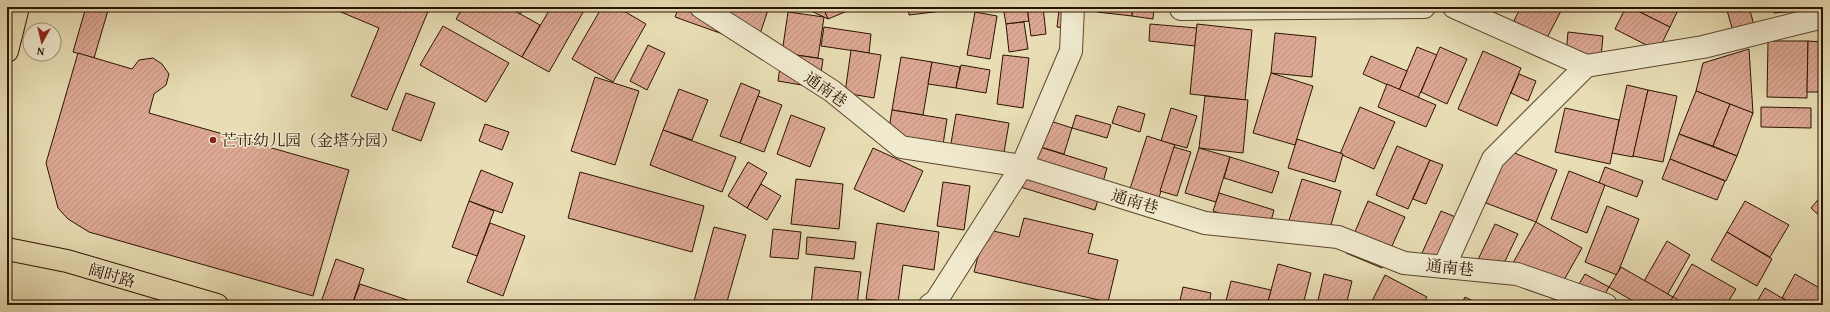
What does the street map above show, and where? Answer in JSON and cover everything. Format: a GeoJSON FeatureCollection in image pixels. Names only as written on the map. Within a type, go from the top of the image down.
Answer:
{"type":"FeatureCollection","features":[{"type":"Feature","properties":{"kind":"main road"},"geometry":{"type":"LineString","coordinates":[[7,51],[18,7]]}},
{"type":"Feature","properties":{"kind":"main road","name":"阔时路"},"geometry":{"type":"LineString","coordinates":[[7,249],[67,261],[217,305]]}},
{"type":"Feature","properties":{"kind":"street","name":"通南巷"},"geometry":{"type":"LineString","coordinates":[[701,7],[832,91],[901,147],[1022,166],[1205,223],[1338,237],[1404,263],[1517,274],[1606,305]]}},
{"type":"Feature","properties":{"kind":"street"},"geometry":{"type":"LineString","coordinates":[[930,305],[936,301],[1022,166],[1071,51],[1073,7]]}},
{"type":"Feature","properties":{"kind":"street"},"geometry":{"type":"LineString","coordinates":[[1181,9],[1424,7]]}},
{"type":"Feature","properties":{"kind":"street"},"geometry":{"type":"LineString","coordinates":[[1454,7],[1586,66],[1703,47],[1823,17]]}},
{"type":"Feature","properties":{"kind":"street"},"geometry":{"type":"LineString","coordinates":[[1444,267],[1492,159],[1586,66]]}},
{"type":"Feature","properties":{"kind":"building"},"geometry":{"type":"Polygon","coordinates":[[[86,7],[109,7],[94,58],[73,52],[86,7]]]}},
{"type":"Feature","properties":{"kind":"building"},"geometry":{"type":"Polygon","coordinates":[[[329,7],[424,7],[429,9],[387,110],[351,96],[379,28],[329,7]]]}},
{"type":"Feature","properties":{"kind":"building"},"geometry":{"type":"Polygon","coordinates":[[[463,7],[508,7],[540,25],[522,57],[456,19],[463,7]]]}},
{"type":"Feature","properties":{"kind":"building"},"geometry":{"type":"Polygon","coordinates":[[[508,7],[524,7],[520,14],[508,7]]]}},
{"type":"Feature","properties":{"kind":"building"},"geometry":{"type":"Polygon","coordinates":[[[551,7],[586,7],[549,72],[522,57],[551,7]]]}},
{"type":"Feature","properties":{"kind":"building"},"geometry":{"type":"Polygon","coordinates":[[[602,7],[617,7],[646,24],[613,82],[572,59],[602,7]]]}},
{"type":"Feature","properties":{"kind":"building"},"geometry":{"type":"Polygon","coordinates":[[[679,7],[712,7],[725,12],[717,32],[675,17],[679,7]]]}},
{"type":"Feature","properties":{"kind":"building"},"geometry":{"type":"Polygon","coordinates":[[[726,7],[769,7],[756,46],[717,32],[726,7]]]}},
{"type":"Feature","properties":{"kind":"building"},"geometry":{"type":"Polygon","coordinates":[[[802,7],[823,7],[828,19],[824,17],[802,7]]]}},
{"type":"Feature","properties":{"kind":"building"},"geometry":{"type":"Polygon","coordinates":[[[823,7],[857,7],[828,19],[823,7]]]}},
{"type":"Feature","properties":{"kind":"building"},"geometry":{"type":"Polygon","coordinates":[[[908,7],[976,7],[909,15],[908,7]]]}},
{"type":"Feature","properties":{"kind":"building"},"geometry":{"type":"Polygon","coordinates":[[[1003,7],[1027,7],[1029,21],[1006,24],[1003,7]]]}},
{"type":"Feature","properties":{"kind":"building"},"geometry":{"type":"Polygon","coordinates":[[[1027,7],[1043,7],[1046,34],[1031,36],[1027,7]]]}},
{"type":"Feature","properties":{"kind":"building"},"geometry":{"type":"Polygon","coordinates":[[[1098,7],[1133,7],[1132,16],[1097,12],[1098,7]]]}},
{"type":"Feature","properties":{"kind":"building"},"geometry":{"type":"Polygon","coordinates":[[[1133,7],[1154,7],[1153,19],[1132,16],[1133,7]]]}},
{"type":"Feature","properties":{"kind":"building"},"geometry":{"type":"Polygon","coordinates":[[[1521,7],[1559,7],[1562,9],[1538,55],[1505,38],[1521,7]]]}},
{"type":"Feature","properties":{"kind":"building"},"geometry":{"type":"Polygon","coordinates":[[[1626,7],[1630,7],[1670,27],[1658,51],[1615,29],[1626,7]]]}},
{"type":"Feature","properties":{"kind":"building"},"geometry":{"type":"Polygon","coordinates":[[[1630,7],[1671,7],[1678,10],[1670,27],[1630,7]]]}},
{"type":"Feature","properties":{"kind":"building"},"geometry":{"type":"Polygon","coordinates":[[[1726,7],[1749,7],[1754,25],[1733,31],[1726,7]]]}},
{"type":"Feature","properties":{"kind":"building"},"geometry":{"type":"Polygon","coordinates":[[[1773,7],[1812,7],[1812,10],[1774,13],[1773,7]]]}},
{"type":"Feature","properties":{"kind":"building"},"geometry":{"type":"Polygon","coordinates":[[[1059,10],[1075,12],[1073,29],[1057,27],[1059,10]]]}},
{"type":"Feature","properties":{"kind":"building"},"geometry":{"type":"Polygon","coordinates":[[[788,12],[824,17],[818,58],[782,53],[788,12]]]}},
{"type":"Feature","properties":{"kind":"building"},"geometry":{"type":"Polygon","coordinates":[[[975,12],[997,16],[990,59],[967,55],[975,12]]]}},
{"type":"Feature","properties":{"kind":"building"},"geometry":{"type":"Polygon","coordinates":[[[1024,22],[1028,49],[1009,52],[1006,24],[1024,22]]]}},
{"type":"Feature","properties":{"kind":"building"},"geometry":{"type":"Polygon","coordinates":[[[1150,24],[1197,28],[1195,46],[1149,41],[1150,24]]]}},
{"type":"Feature","properties":{"kind":"building"},"geometry":{"type":"Polygon","coordinates":[[[1197,24],[1252,30],[1245,100],[1190,94],[1197,24]]]}},
{"type":"Feature","properties":{"kind":"building"},"geometry":{"type":"Polygon","coordinates":[[[443,26],[509,63],[486,102],[420,65],[443,26]]]}},
{"type":"Feature","properties":{"kind":"building"},"geometry":{"type":"Polygon","coordinates":[[[824,27],[871,34],[869,53],[821,46],[824,27]]]}},
{"type":"Feature","properties":{"kind":"building"},"geometry":{"type":"Polygon","coordinates":[[[1568,32],[1603,36],[1601,57],[1566,54],[1568,32]]]}},
{"type":"Feature","properties":{"kind":"building"},"geometry":{"type":"Polygon","coordinates":[[[1275,33],[1316,37],[1312,77],[1271,73],[1275,33]]]}},
{"type":"Feature","properties":{"kind":"building"},"geometry":{"type":"Polygon","coordinates":[[[1768,41],[1808,41],[1807,98],[1767,97],[1768,41]]]}},
{"type":"Feature","properties":{"kind":"building"},"geometry":{"type":"Polygon","coordinates":[[[1808,41],[1823,42],[1823,92],[1807,92],[1808,41]]]}},
{"type":"Feature","properties":{"kind":"building"},"geometry":{"type":"Polygon","coordinates":[[[648,45],[665,53],[647,90],[630,81],[648,45]]]}},
{"type":"Feature","properties":{"kind":"building"},"geometry":{"type":"Polygon","coordinates":[[[1417,47],[1437,55],[1418,98],[1399,90],[1417,47]]]}},
{"type":"Feature","properties":{"kind":"building"},"geometry":{"type":"Polygon","coordinates":[[[1440,47],[1467,59],[1447,104],[1421,92],[1440,47]]]}},
{"type":"Feature","properties":{"kind":"building"},"geometry":{"type":"Polygon","coordinates":[[[1749,49],[1753,113],[1696,91],[1703,63],[1749,49]]]}},
{"type":"Feature","properties":{"kind":"building"},"geometry":{"type":"Polygon","coordinates":[[[851,50],[881,55],[874,98],[845,93],[851,50]]]}},
{"type":"Feature","properties":{"kind":"building"},"geometry":{"type":"Polygon","coordinates":[[[1483,51],[1521,68],[1497,126],[1458,109],[1483,51]]]}},
{"type":"Feature","properties":{"kind":"building"},"geometry":{"type":"Polygon","coordinates":[[[78,53],[132,69],[139,60],[153,58],[162,64],[169,74],[166,85],[154,94],[149,113],[349,170],[313,296],[89,232],[68,219],[58,208],[46,163],[78,53]]]}},
{"type":"Feature","properties":{"kind":"building"},"geometry":{"type":"Polygon","coordinates":[[[782,53],[823,59],[819,88],[778,81],[782,53]]]}},
{"type":"Feature","properties":{"kind":"building"},"geometry":{"type":"Polygon","coordinates":[[[1003,55],[1029,58],[1023,108],[997,104],[1003,55]]]}},
{"type":"Feature","properties":{"kind":"building"},"geometry":{"type":"Polygon","coordinates":[[[1371,56],[1407,71],[1399,90],[1363,74],[1371,56]]]}},
{"type":"Feature","properties":{"kind":"building"},"geometry":{"type":"Polygon","coordinates":[[[901,57],[932,62],[923,115],[892,110],[901,57]]]}},
{"type":"Feature","properties":{"kind":"building"},"geometry":{"type":"Polygon","coordinates":[[[932,62],[960,67],[956,88],[928,84],[932,62]]]}},
{"type":"Feature","properties":{"kind":"building"},"geometry":{"type":"Polygon","coordinates":[[[961,65],[990,70],[986,93],[956,88],[961,65]]]}},
{"type":"Feature","properties":{"kind":"building"},"geometry":{"type":"Polygon","coordinates":[[[1271,73],[1313,86],[1295,145],[1253,133],[1271,73]]]}},
{"type":"Feature","properties":{"kind":"building"},"geometry":{"type":"Polygon","coordinates":[[[1519,74],[1536,81],[1528,101],[1511,93],[1519,74]]]}},
{"type":"Feature","properties":{"kind":"building"},"geometry":{"type":"Polygon","coordinates":[[[595,77],[639,91],[615,165],[571,151],[595,77]]]}},
{"type":"Feature","properties":{"kind":"building"},"geometry":{"type":"Polygon","coordinates":[[[741,83],[760,91],[740,143],[720,136],[741,83]]]}},
{"type":"Feature","properties":{"kind":"building"},"geometry":{"type":"Polygon","coordinates":[[[1387,84],[1436,105],[1426,127],[1378,107],[1387,84]]]}},
{"type":"Feature","properties":{"kind":"building"},"geometry":{"type":"Polygon","coordinates":[[[1627,85],[1648,90],[1633,157],[1612,153],[1627,85]]]}},
{"type":"Feature","properties":{"kind":"building"},"geometry":{"type":"Polygon","coordinates":[[[679,89],[708,100],[692,140],[663,130],[679,89]]]}},
{"type":"Feature","properties":{"kind":"building"},"geometry":{"type":"Polygon","coordinates":[[[1648,90],[1677,96],[1663,162],[1633,156],[1648,90]]]}},
{"type":"Feature","properties":{"kind":"building"},"geometry":{"type":"Polygon","coordinates":[[[1696,91],[1730,104],[1713,146],[1679,134],[1696,91]]]}},
{"type":"Feature","properties":{"kind":"building"},"geometry":{"type":"Polygon","coordinates":[[[406,93],[435,103],[421,141],[392,130],[406,93]]]}},
{"type":"Feature","properties":{"kind":"building"},"geometry":{"type":"Polygon","coordinates":[[[758,96],[782,105],[764,152],[740,143],[758,96]]]}},
{"type":"Feature","properties":{"kind":"building"},"geometry":{"type":"Polygon","coordinates":[[[1205,96],[1248,100],[1243,153],[1199,148],[1205,96]]]}},
{"type":"Feature","properties":{"kind":"building"},"geometry":{"type":"Polygon","coordinates":[[[1730,104],[1753,113],[1737,156],[1713,146],[1730,104]]]}},
{"type":"Feature","properties":{"kind":"building"},"geometry":{"type":"Polygon","coordinates":[[[1118,106],[1145,114],[1140,132],[1112,123],[1118,106]]]}},
{"type":"Feature","properties":{"kind":"building"},"geometry":{"type":"Polygon","coordinates":[[[1360,107],[1395,122],[1374,169],[1340,154],[1360,107]]]}},
{"type":"Feature","properties":{"kind":"building"},"geometry":{"type":"Polygon","coordinates":[[[1761,107],[1811,108],[1811,128],[1761,127],[1761,107]]]}},
{"type":"Feature","properties":{"kind":"building"},"geometry":{"type":"Polygon","coordinates":[[[1171,108],[1197,116],[1187,148],[1161,141],[1171,108]]]}},
{"type":"Feature","properties":{"kind":"building"},"geometry":{"type":"Polygon","coordinates":[[[1565,108],[1619,120],[1610,164],[1555,152],[1565,108]]]}},
{"type":"Feature","properties":{"kind":"building"},"geometry":{"type":"Polygon","coordinates":[[[892,110],[947,119],[942,151],[887,142],[892,110]]]}},
{"type":"Feature","properties":{"kind":"building"},"geometry":{"type":"Polygon","coordinates":[[[956,114],[1009,123],[1002,164],[949,155],[956,114]]]}},
{"type":"Feature","properties":{"kind":"building"},"geometry":{"type":"Polygon","coordinates":[[[791,115],[825,128],[810,167],[777,154],[791,115]]]}},
{"type":"Feature","properties":{"kind":"building"},"geometry":{"type":"Polygon","coordinates":[[[1076,115],[1111,125],[1107,138],[1072,128],[1076,115]]]}},
{"type":"Feature","properties":{"kind":"building"},"geometry":{"type":"Polygon","coordinates":[[[1035,116],[1072,128],[1064,154],[1027,143],[1035,116]]]}},
{"type":"Feature","properties":{"kind":"building"},"geometry":{"type":"Polygon","coordinates":[[[1823,122],[1823,139],[1819,137],[1823,122]]]}},
{"type":"Feature","properties":{"kind":"building"},"geometry":{"type":"Polygon","coordinates":[[[485,124],[509,132],[502,150],[479,141],[485,124]]]}},
{"type":"Feature","properties":{"kind":"building"},"geometry":{"type":"Polygon","coordinates":[[[663,130],[736,157],[722,192],[650,165],[663,130]]]}},
{"type":"Feature","properties":{"kind":"building"},"geometry":{"type":"Polygon","coordinates":[[[1679,134],[1737,156],[1726,181],[1670,159],[1679,134]]]}},
{"type":"Feature","properties":{"kind":"building"},"geometry":{"type":"Polygon","coordinates":[[[1147,136],[1175,145],[1157,204],[1128,195],[1147,136]]]}},
{"type":"Feature","properties":{"kind":"building"},"geometry":{"type":"Polygon","coordinates":[[[1297,139],[1343,154],[1335,182],[1288,168],[1297,139]]]}},
{"type":"Feature","properties":{"kind":"building"},"geometry":{"type":"Polygon","coordinates":[[[1027,143],[1107,168],[1095,210],[1014,185],[1027,143]]]}},
{"type":"Feature","properties":{"kind":"building"},"geometry":{"type":"Polygon","coordinates":[[[1397,146],[1430,160],[1408,209],[1376,195],[1397,146]]]}},
{"type":"Feature","properties":{"kind":"building"},"geometry":{"type":"Polygon","coordinates":[[[1174,147],[1191,152],[1177,196],[1160,191],[1174,147]]]}},
{"type":"Feature","properties":{"kind":"building"},"geometry":{"type":"Polygon","coordinates":[[[873,148],[923,171],[904,212],[854,189],[873,148]]]}},
{"type":"Feature","properties":{"kind":"building"},"geometry":{"type":"Polygon","coordinates":[[[1199,148],[1230,157],[1216,202],[1185,193],[1199,148]]]}},
{"type":"Feature","properties":{"kind":"building"},"geometry":{"type":"Polygon","coordinates":[[[1507,150],[1557,170],[1536,222],[1486,203],[1507,150]]]}},
{"type":"Feature","properties":{"kind":"building"},"geometry":{"type":"Polygon","coordinates":[[[1230,157],[1279,172],[1272,193],[1224,178],[1230,157]]]}},
{"type":"Feature","properties":{"kind":"building"},"geometry":{"type":"Polygon","coordinates":[[[1670,159],[1725,181],[1717,200],[1662,179],[1670,159]]]}},
{"type":"Feature","properties":{"kind":"building"},"geometry":{"type":"Polygon","coordinates":[[[1430,160],[1443,165],[1426,204],[1413,199],[1430,160]]]}},
{"type":"Feature","properties":{"kind":"building"},"geometry":{"type":"Polygon","coordinates":[[[748,162],[767,173],[747,208],[728,196],[748,162]]]}},
{"type":"Feature","properties":{"kind":"building"},"geometry":{"type":"Polygon","coordinates":[[[1605,167],[1643,181],[1637,197],[1599,183],[1605,167]]]}},
{"type":"Feature","properties":{"kind":"building"},"geometry":{"type":"Polygon","coordinates":[[[481,170],[513,183],[502,213],[469,201],[481,170]]]}},
{"type":"Feature","properties":{"kind":"building"},"geometry":{"type":"Polygon","coordinates":[[[1569,171],[1605,185],[1587,233],[1551,219],[1569,171]]]}},
{"type":"Feature","properties":{"kind":"building"},"geometry":{"type":"Polygon","coordinates":[[[580,172],[704,206],[692,252],[568,218],[580,172]]]}},
{"type":"Feature","properties":{"kind":"building"},"geometry":{"type":"Polygon","coordinates":[[[796,179],[843,184],[839,229],[791,224],[796,179]]]}},
{"type":"Feature","properties":{"kind":"building"},"geometry":{"type":"Polygon","coordinates":[[[1302,179],[1341,191],[1325,245],[1285,233],[1302,179]]]}},
{"type":"Feature","properties":{"kind":"building"},"geometry":{"type":"Polygon","coordinates":[[[943,182],[970,186],[964,230],[937,226],[943,182]]]}},
{"type":"Feature","properties":{"kind":"building"},"geometry":{"type":"Polygon","coordinates":[[[761,184],[781,196],[767,220],[747,208],[761,184]]]}},
{"type":"Feature","properties":{"kind":"building"},"geometry":{"type":"Polygon","coordinates":[[[1219,193],[1274,210],[1269,229],[1213,211],[1219,193]]]}},
{"type":"Feature","properties":{"kind":"building"},"geometry":{"type":"Polygon","coordinates":[[[1823,194],[1823,219],[1811,208],[1823,194]]]}},
{"type":"Feature","properties":{"kind":"building"},"geometry":{"type":"Polygon","coordinates":[[[469,201],[494,211],[477,256],[452,247],[469,201]]]}},
{"type":"Feature","properties":{"kind":"building"},"geometry":{"type":"Polygon","coordinates":[[[1368,201],[1405,217],[1382,268],[1346,253],[1368,201]]]}},
{"type":"Feature","properties":{"kind":"building"},"geometry":{"type":"Polygon","coordinates":[[[1745,201],[1789,225],[1770,257],[1727,232],[1745,201]]]}},
{"type":"Feature","properties":{"kind":"building"},"geometry":{"type":"Polygon","coordinates":[[[1607,206],[1639,219],[1617,275],[1585,262],[1607,206]]]}},
{"type":"Feature","properties":{"kind":"building"},"geometry":{"type":"Polygon","coordinates":[[[1441,211],[1475,225],[1456,268],[1422,253],[1441,211]]]}},
{"type":"Feature","properties":{"kind":"building"},"geometry":{"type":"Polygon","coordinates":[[[1024,218],[1093,234],[1088,253],[1118,260],[1108,302],[974,272],[985,229],[1019,237],[1024,218]]]}},
{"type":"Feature","properties":{"kind":"building"},"geometry":{"type":"Polygon","coordinates":[[[1536,222],[1582,248],[1555,296],[1509,270],[1536,222]]]}},
{"type":"Feature","properties":{"kind":"building"},"geometry":{"type":"Polygon","coordinates":[[[490,223],[525,236],[503,296],[467,282],[490,223]]]}},
{"type":"Feature","properties":{"kind":"building"},"geometry":{"type":"Polygon","coordinates":[[[877,223],[939,232],[934,270],[903,265],[898,303],[866,299],[877,223]]]}},
{"type":"Feature","properties":{"kind":"building"},"geometry":{"type":"Polygon","coordinates":[[[1495,224],[1518,234],[1497,278],[1474,268],[1495,224]]]}},
{"type":"Feature","properties":{"kind":"building"},"geometry":{"type":"Polygon","coordinates":[[[714,227],[746,235],[726,305],[693,305],[714,227]]]}},
{"type":"Feature","properties":{"kind":"building"},"geometry":{"type":"Polygon","coordinates":[[[773,229],[801,232],[798,259],[770,257],[773,229]]]}},
{"type":"Feature","properties":{"kind":"building"},"geometry":{"type":"Polygon","coordinates":[[[1727,232],[1772,259],[1757,286],[1711,260],[1727,232]]]}},
{"type":"Feature","properties":{"kind":"building"},"geometry":{"type":"Polygon","coordinates":[[[807,237],[856,242],[854,259],[806,254],[807,237]]]}},
{"type":"Feature","properties":{"kind":"building"},"geometry":{"type":"Polygon","coordinates":[[[1667,241],[1690,255],[1666,297],[1643,283],[1667,241]]]}},
{"type":"Feature","properties":{"kind":"building"},"geometry":{"type":"Polygon","coordinates":[[[336,259],[364,269],[352,305],[320,305],[336,259]]]}},
{"type":"Feature","properties":{"kind":"building"},"geometry":{"type":"Polygon","coordinates":[[[1278,264],[1311,273],[1303,305],[1267,305],[1278,264]]]}},
{"type":"Feature","properties":{"kind":"building"},"geometry":{"type":"Polygon","coordinates":[[[1692,264],[1736,289],[1726,305],[1687,305],[1673,297],[1692,264]]]}},
{"type":"Feature","properties":{"kind":"building"},"geometry":{"type":"Polygon","coordinates":[[[815,267],[861,272],[857,305],[811,305],[815,267]]]}},
{"type":"Feature","properties":{"kind":"building"},"geometry":{"type":"Polygon","coordinates":[[[1621,267],[1673,297],[1668,305],[1640,305],[1609,287],[1621,267]]]}},
{"type":"Feature","properties":{"kind":"building"},"geometry":{"type":"Polygon","coordinates":[[[1324,274],[1352,281],[1346,305],[1317,305],[1324,274]]]}},
{"type":"Feature","properties":{"kind":"building"},"geometry":{"type":"Polygon","coordinates":[[[1585,274],[1609,287],[1599,305],[1569,301],[1585,274]]]}},
{"type":"Feature","properties":{"kind":"building"},"geometry":{"type":"Polygon","coordinates":[[[1795,274],[1823,290],[1823,305],[1795,305],[1782,298],[1795,274]]]}},
{"type":"Feature","properties":{"kind":"building"},"geometry":{"type":"Polygon","coordinates":[[[1385,275],[1427,297],[1423,305],[1370,305],[1385,275]]]}},
{"type":"Feature","properties":{"kind":"building"},"geometry":{"type":"Polygon","coordinates":[[[1231,281],[1271,290],[1267,305],[1225,305],[1231,281]]]}},
{"type":"Feature","properties":{"kind":"building"},"geometry":{"type":"Polygon","coordinates":[[[360,284],[422,305],[352,305],[360,284]]]}},
{"type":"Feature","properties":{"kind":"building"},"geometry":{"type":"Polygon","coordinates":[[[1183,287],[1211,293],[1209,305],[1179,305],[1183,287]]]}},
{"type":"Feature","properties":{"kind":"building"},"geometry":{"type":"Polygon","coordinates":[[[1765,288],[1782,298],[1795,305],[1755,305],[1765,288]]]}},
{"type":"Feature","properties":{"kind":"building"},"geometry":{"type":"Polygon","coordinates":[[[1465,297],[1481,305],[1461,305],[1465,297]]]}},
{"type":"Feature","properties":{"kind":"place","name":"芒市幼儿园（金塔分园）"},"geometry":{"type":"Point","coordinates":[213,140]}}]}
